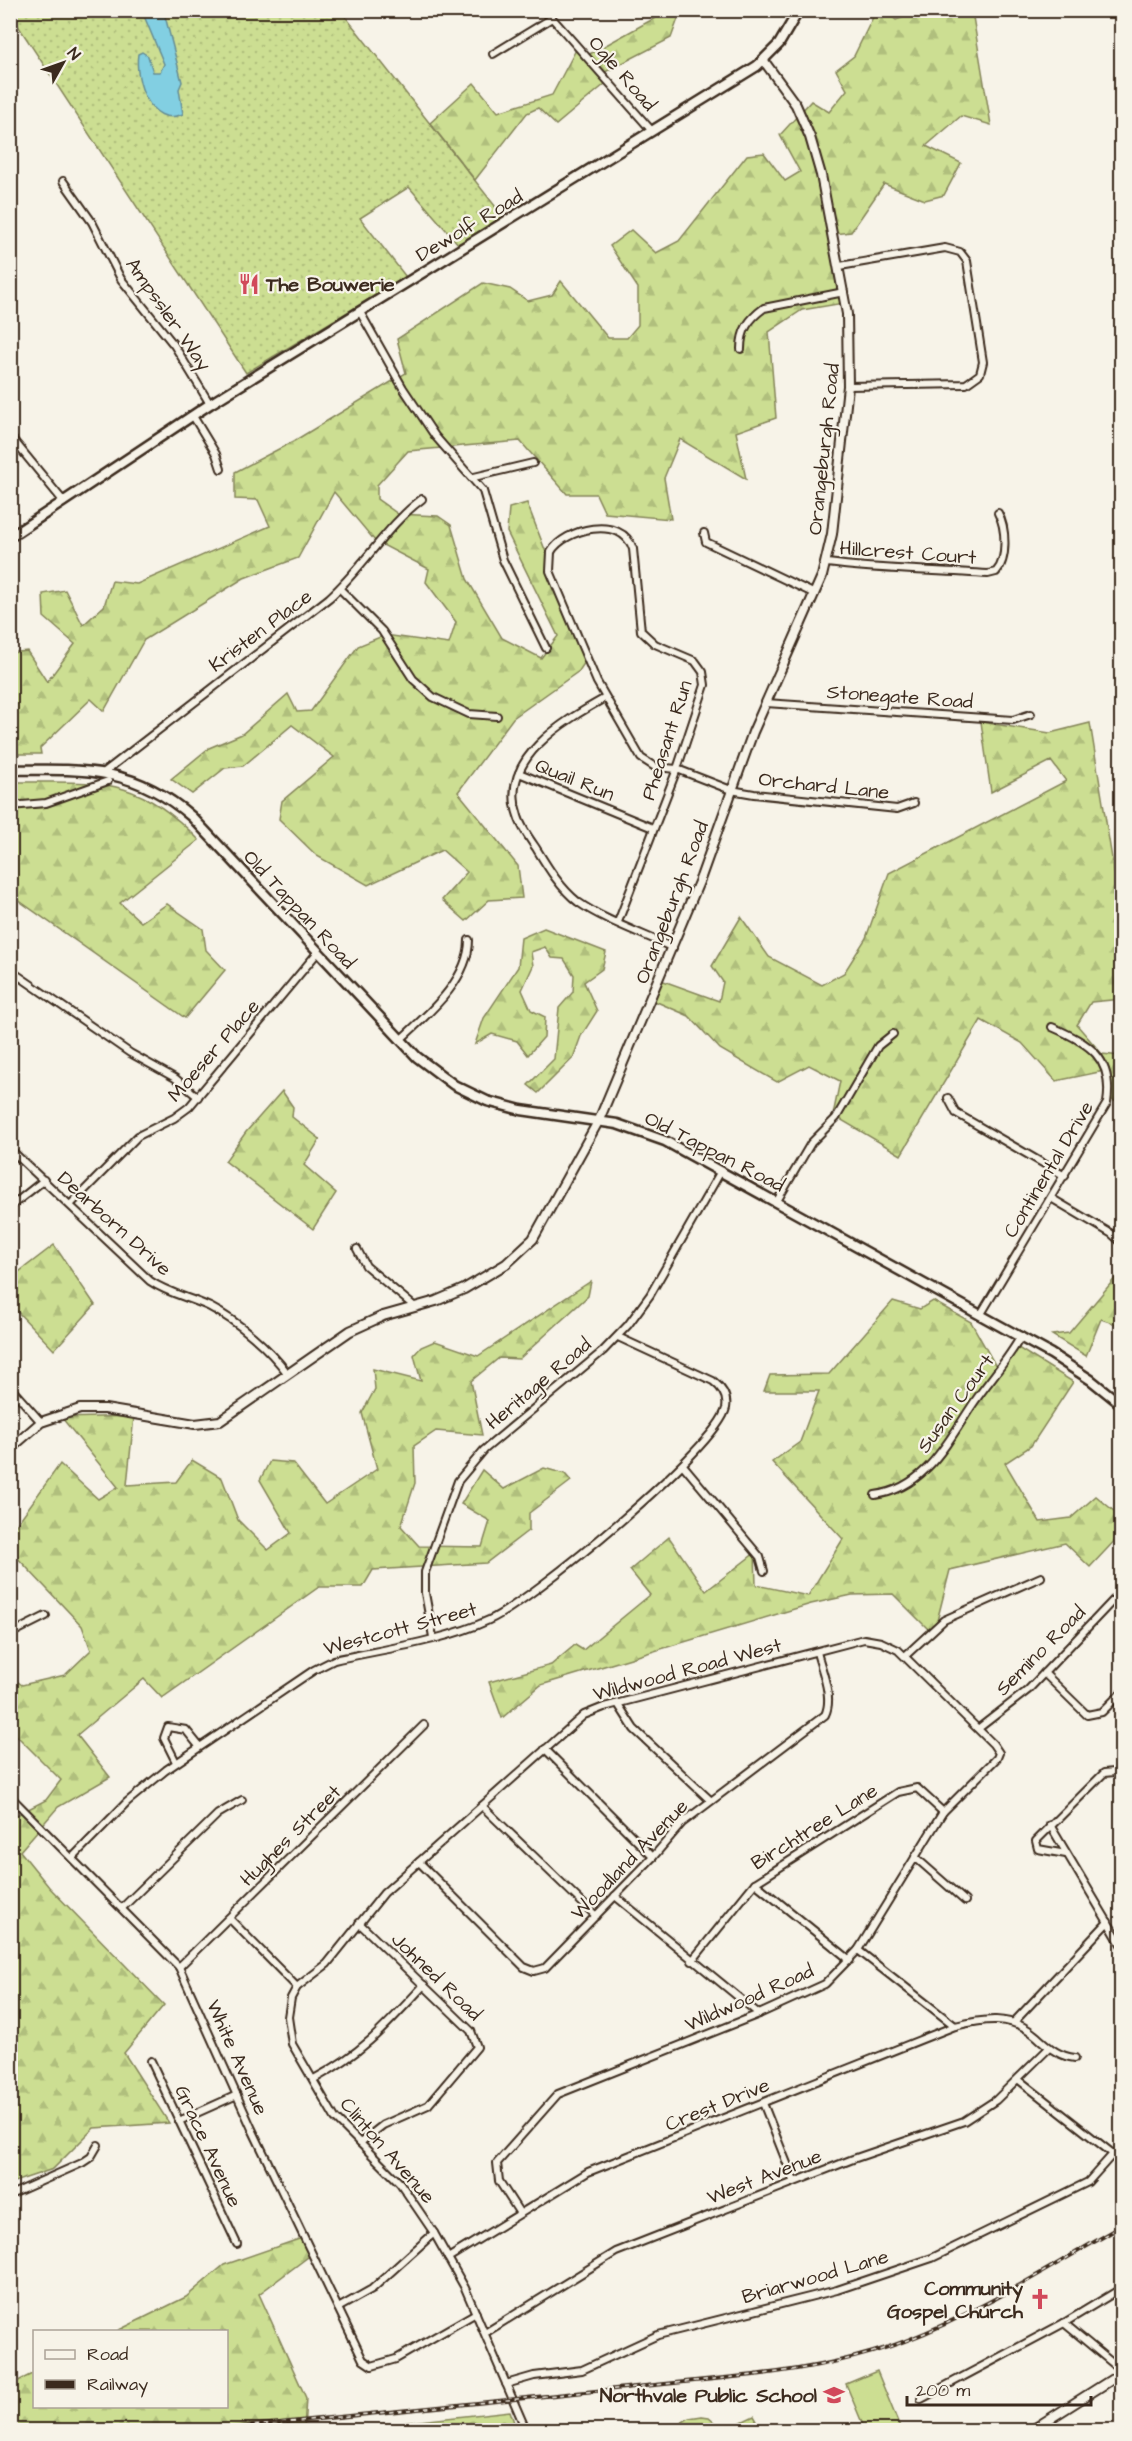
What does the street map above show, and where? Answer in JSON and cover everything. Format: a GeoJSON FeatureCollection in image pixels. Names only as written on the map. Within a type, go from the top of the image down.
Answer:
{"type":"FeatureCollection","features":[{"type":"Feature","properties":{"kind":"main road"},"geometry":{"type":"LineString","coordinates":[[764,61],[779,44],[799,10]]}},
{"type":"Feature","properties":{"kind":"main road","name":"Dewolf Road"},"geometry":{"type":"LineString","coordinates":[[10,537],[210,404],[764,61]]}},
{"type":"Feature","properties":{"kind":"main road","name":"Old Tappan Road"},"geometry":{"type":"LineString","coordinates":[[10,770],[85,769],[138,782],[179,806],[400,1040],[439,1075],[487,1101],[521,1110],[599,1120],[656,1136],[1021,1336],[1072,1366],[1122,1405]]}},
{"type":"Feature","properties":{"kind":"street","name":"Ogle Road"},"geometry":{"type":"LineString","coordinates":[[545,10],[652,131]]}},
{"type":"Feature","properties":{"kind":"street"},"geometry":{"type":"LineString","coordinates":[[493,54],[552,18]]}},
{"type":"Feature","properties":{"kind":"street","name":"Orangeburgh Road"},"geometry":{"type":"LineString","coordinates":[[10,1449],[41,1422],[68,1412],[91,1408],[195,1424],[213,1423],[230,1417],[350,1331],[383,1316],[464,1289],[506,1264],[525,1248],[538,1231],[599,1120],[673,948],[731,790],[766,703],[827,563],[848,387],[849,344],[844,292],[821,175],[810,137],[796,105],[764,61]]}},
{"type":"Feature","properties":{"kind":"street","name":"Ampssler Way"},"geometry":{"type":"LineString","coordinates":[[63,181],[92,222],[121,279],[174,345],[210,404]]}},
{"type":"Feature","properties":{"kind":"street"},"geometry":{"type":"LineString","coordinates":[[840,266],[945,248],[960,252],[966,261],[983,362],[976,379],[966,384],[848,387]]}},
{"type":"Feature","properties":{"kind":"street"},"geometry":{"type":"LineString","coordinates":[[741,349],[741,335],[752,316],[764,308],[844,292]]}},
{"type":"Feature","properties":{"kind":"street"},"geometry":{"type":"LineString","coordinates":[[360,312],[403,388],[435,436],[474,477],[483,491],[503,560],[546,648]]}},
{"type":"Feature","properties":{"kind":"street"},"geometry":{"type":"LineString","coordinates":[[193,416],[216,454],[221,469]]}},
{"type":"Feature","properties":{"kind":"street"},"geometry":{"type":"LineString","coordinates":[[10,436],[64,502]]}},
{"type":"Feature","properties":{"kind":"street"},"geometry":{"type":"LineString","coordinates":[[474,477],[534,463]]}},
{"type":"Feature","properties":{"kind":"street","name":"Kristen Place"},"geometry":{"type":"LineString","coordinates":[[103,773],[340,589],[408,509],[422,499]]}},
{"type":"Feature","properties":{"kind":"street","name":"Hillcrest Court"},"geometry":{"type":"LineString","coordinates":[[827,563],[874,569],[901,568],[988,574],[996,572],[1002,561],[1004,524],[998,513]]}},
{"type":"Feature","properties":{"kind":"street","name":"Pheasant Run"},"geometry":{"type":"LineString","coordinates":[[585,532],[610,527],[627,537],[633,549],[641,631],[655,644],[690,658],[703,672],[704,692],[618,922]]}},
{"type":"Feature","properties":{"kind":"street","name":"Orchard Lane"},"geometry":{"type":"LineString","coordinates":[[585,532],[559,541],[551,552],[549,564],[605,698],[641,758],[655,767],[677,769],[731,790],[897,809],[914,803]]}},
{"type":"Feature","properties":{"kind":"street"},"geometry":{"type":"LineString","coordinates":[[704,533],[706,542],[814,594]]}},
{"type":"Feature","properties":{"kind":"street"},"geometry":{"type":"LineString","coordinates":[[340,589],[382,631],[413,679],[433,697],[469,714],[497,716]]}},
{"type":"Feature","properties":{"kind":"street"},"geometry":{"type":"LineString","coordinates":[[605,698],[557,728],[530,755],[519,773],[514,797],[518,816],[549,868],[577,901],[673,948]]}},
{"type":"Feature","properties":{"kind":"street","name":"Stonegate Road"},"geometry":{"type":"LineString","coordinates":[[766,703],[1013,720],[1031,714]]}},
{"type":"Feature","properties":{"kind":"street","name":"Quail Run"},"geometry":{"type":"LineString","coordinates":[[519,773],[653,828]]}},
{"type":"Feature","properties":{"kind":"street"},"geometry":{"type":"LineString","coordinates":[[10,806],[46,803],[108,781]]}},
{"type":"Feature","properties":{"kind":"street"},"geometry":{"type":"LineString","coordinates":[[400,1040],[438,1003],[469,957],[469,940]]}},
{"type":"Feature","properties":{"kind":"street","name":"Moeser Place"},"geometry":{"type":"LineString","coordinates":[[70,1205],[138,1136],[183,1113],[318,952]]}},
{"type":"Feature","properties":{"kind":"street"},"geometry":{"type":"LineString","coordinates":[[10,970],[130,1053],[175,1078],[198,1097]]}},
{"type":"Feature","properties":{"kind":"street","name":"Continental Drive"},"geometry":{"type":"LineString","coordinates":[[981,1314],[1106,1108],[1108,1094],[1103,1065],[1081,1039],[1053,1027]]}},
{"type":"Feature","properties":{"kind":"street"},"geometry":{"type":"LineString","coordinates":[[777,1201],[811,1143],[836,1118],[878,1046],[892,1034]]}},
{"type":"Feature","properties":{"kind":"street"},"geometry":{"type":"LineString","coordinates":[[948,1098],[956,1113],[1065,1176]]}},
{"type":"Feature","properties":{"kind":"street","name":"Dearborn Drive"},"geometry":{"type":"LineString","coordinates":[[10,1149],[150,1281],[170,1293],[220,1313],[273,1354],[288,1374]]}},
{"type":"Feature","properties":{"kind":"street","name":"Heritage Road"},"geometry":{"type":"LineString","coordinates":[[433,1637],[425,1593],[425,1572],[458,1481],[484,1450],[618,1337],[650,1295],[721,1171]]}},
{"type":"Feature","properties":{"kind":"street"},"geometry":{"type":"LineString","coordinates":[[10,1207],[44,1180]]}},
{"type":"Feature","properties":{"kind":"street"},"geometry":{"type":"LineString","coordinates":[[1051,1198],[1112,1234],[1122,1243]]}},
{"type":"Feature","properties":{"kind":"street"},"geometry":{"type":"LineString","coordinates":[[357,1249],[366,1266],[415,1307]]}},
{"type":"Feature","properties":{"kind":"street","name":"Susan Court"},"geometry":{"type":"LineString","coordinates":[[875,1495],[890,1493],[927,1470],[1008,1358],[1021,1336]]}},
{"type":"Feature","properties":{"kind":"street","name":"Westcott Street"},"geometry":{"type":"LineString","coordinates":[[72,1858],[127,1802],[176,1762],[324,1664],[472,1627],[515,1605],[598,1540],[683,1465],[724,1415],[726,1402],[722,1390],[713,1381],[618,1337]]}},
{"type":"Feature","properties":{"kind":"street"},"geometry":{"type":"LineString","coordinates":[[10,1387],[41,1422]]}},
{"type":"Feature","properties":{"kind":"street"},"geometry":{"type":"LineString","coordinates":[[683,1465],[760,1557],[764,1571]]}},
{"type":"Feature","properties":{"kind":"street"},"geometry":{"type":"LineString","coordinates":[[905,1656],[944,1620],[1041,1577]]}},
{"type":"Feature","properties":{"kind":"street","name":"Semino Road"},"geometry":{"type":"LineString","coordinates":[[979,1728],[1014,1702],[1122,1592]]}},
{"type":"Feature","properties":{"kind":"street"},"geometry":{"type":"LineString","coordinates":[[1116,1598],[1122,1603]]}},
{"type":"Feature","properties":{"kind":"street"},"geometry":{"type":"LineString","coordinates":[[10,1634],[46,1616]]}},
{"type":"Feature","properties":{"kind":"street","name":"Wildwood Road West"},"geometry":{"type":"LineString","coordinates":[[297,1987],[327,1964],[384,1893],[584,1714],[864,1639],[891,1646],[905,1656],[979,1728]]}},
{"type":"Feature","properties":{"kind":"street","name":"Woodland Avenue"},"geometry":{"type":"LineString","coordinates":[[419,1862],[529,1970],[540,1970],[549,1965],[653,1857],[682,1822],[825,1714],[828,1708],[828,1696],[817,1652]]}},
{"type":"Feature","properties":{"kind":"street"},"geometry":{"type":"LineString","coordinates":[[1044,1673],[1087,1715],[1102,1712],[1122,1692]]}},
{"type":"Feature","properties":{"kind":"street"},"geometry":{"type":"LineString","coordinates":[[618,1704],[634,1729],[710,1800]]}},
{"type":"Feature","properties":{"kind":"street","name":"Hughes Street"},"geometry":{"type":"LineString","coordinates":[[179,1967],[424,1725]]}},
{"type":"Feature","properties":{"kind":"street"},"geometry":{"type":"LineString","coordinates":[[176,1762],[164,1738],[164,1731],[168,1726],[186,1730],[199,1746]]}},
{"type":"Feature","properties":{"kind":"street","name":"Wildwood Road"},"geometry":{"type":"LineString","coordinates":[[519,2212],[499,2181],[497,2163],[553,2098],[816,1990],[850,1960],[943,1812],[997,1758],[998,1748],[979,1728]]}},
{"type":"Feature","properties":{"kind":"street"},"geometry":{"type":"LineString","coordinates":[[545,1749],[653,1857]]}},
{"type":"Feature","properties":{"kind":"street"},"geometry":{"type":"LineString","coordinates":[[1066,1854],[1038,1849],[1036,1840],[1104,1773],[1114,1772],[1122,1776]]}},
{"type":"Feature","properties":{"kind":"street","name":"Birchtree Lane"},"geometry":{"type":"LineString","coordinates":[[692,1960],[755,1883],[904,1789],[917,1788],[943,1812]]}},
{"type":"Feature","properties":{"kind":"street","name":"White Avenue"},"geometry":{"type":"LineString","coordinates":[[10,1796],[179,1967],[363,2360],[372,2366],[380,2366],[434,2339],[476,2313]]}},
{"type":"Feature","properties":{"kind":"street"},"geometry":{"type":"LineString","coordinates":[[122,1908],[218,1814],[242,1800]]}},
{"type":"Feature","properties":{"kind":"street"},"geometry":{"type":"LineString","coordinates":[[482,1806],[596,1916]]}},
{"type":"Feature","properties":{"kind":"street"},"geometry":{"type":"LineString","coordinates":[[1050,1826],[1122,1946]]}},
{"type":"Feature","properties":{"kind":"street"},"geometry":{"type":"LineString","coordinates":[[915,1857],[965,1902]]}},
{"type":"Feature","properties":{"kind":"street"},"geometry":{"type":"LineString","coordinates":[[755,1883],[850,1960]]}},
{"type":"Feature","properties":{"kind":"street"},"geometry":{"type":"LineString","coordinates":[[615,1896],[759,2014]]}},
{"type":"Feature","properties":{"kind":"street"},"geometry":{"type":"LineString","coordinates":[[229,1918],[297,1987]]}},
{"type":"Feature","properties":{"kind":"street"},"geometry":{"type":"LineString","coordinates":[[1075,2058],[1064,2057],[1049,2048],[1026,2028],[1014,2022],[1108,1922]]}},
{"type":"Feature","properties":{"kind":"street","name":"Johned Road"},"geometry":{"type":"LineString","coordinates":[[359,1923],[471,2031],[476,2042],[475,2052],[428,2105],[383,2125],[360,2143]]}},
{"type":"Feature","properties":{"kind":"street"},"geometry":{"type":"LineString","coordinates":[[858,1950],[955,2026]]}},
{"type":"Feature","properties":{"kind":"street"},"geometry":{"type":"LineString","coordinates":[[314,2079],[343,2063],[366,2046],[424,1985]]}},
{"type":"Feature","properties":{"kind":"street","name":"Clinton Avenue"},"geometry":{"type":"LineString","coordinates":[[297,1987],[289,2006],[288,2027],[292,2044],[335,2118],[400,2183],[434,2233],[476,2313],[526,2430]]}},
{"type":"Feature","properties":{"kind":"street","name":"Crest Drive"},"geometry":{"type":"LineString","coordinates":[[448,2258],[519,2212],[588,2172],[955,2026],[995,2019],[1014,2022]]}},
{"type":"Feature","properties":{"kind":"street","name":"West Avenue"},"geometry":{"type":"LineString","coordinates":[[485,2333],[616,2252],[794,2181],[957,2124],[979,2113],[1019,2080],[1049,2048]]}},
{"type":"Feature","properties":{"kind":"street","name":"Grace Avenue"},"geometry":{"type":"LineString","coordinates":[[151,2061],[237,2244]]}},
{"type":"Feature","properties":{"kind":"street"},"geometry":{"type":"LineString","coordinates":[[1019,2080],[1122,2161]]}},
{"type":"Feature","properties":{"kind":"street"},"geometry":{"type":"LineString","coordinates":[[179,2121],[237,2095]]}},
{"type":"Feature","properties":{"kind":"street"},"geometry":{"type":"LineString","coordinates":[[763,2103],[794,2181]]}},
{"type":"Feature","properties":{"kind":"street"},"geometry":{"type":"LineString","coordinates":[[10,2195],[82,2163],[91,2157],[98,2145]]}},
{"type":"Feature","properties":{"kind":"street","name":"Briarwood Lane"},"geometry":{"type":"LineString","coordinates":[[506,2384],[534,2376],[582,2370],[658,2335],[837,2290],[932,2258],[1088,2182],[1113,2154]]}},
{"type":"Feature","properties":{"kind":"street"},"geometry":{"type":"LineString","coordinates":[[338,2307],[372,2289],[434,2233]]}},
{"type":"Feature","properties":{"kind":"street"},"geometry":{"type":"LineString","coordinates":[[921,2399],[1064,2323],[1122,2288]]}},
{"type":"Feature","properties":{"kind":"street"},"geometry":{"type":"LineString","coordinates":[[1032,2430],[1122,2372],[1064,2323]]}},
{"type":"Feature","properties":{"kind":"green space"},"geometry":{"type":"Polygon","coordinates":[[[10,11],[341,11],[503,216],[459,245],[409,187],[360,218],[406,277],[246,373],[10,11]]]}},
{"type":"Feature","properties":{"kind":"green space"},"geometry":{"type":"Polygon","coordinates":[[[664,11],[688,11],[679,16],[671,38],[605,72],[611,79],[556,125],[538,108],[527,113],[475,180],[430,123],[474,83],[498,112],[552,95],[579,44],[588,55],[664,11]]]}},
{"type":"Feature","properties":{"kind":"green space"},"geometry":{"type":"Polygon","coordinates":[[[876,11],[885,11],[896,20],[922,11],[972,11],[991,125],[961,116],[926,146],[961,163],[944,195],[925,200],[884,184],[851,232],[834,234],[844,303],[802,310],[769,332],[776,418],[736,432],[746,479],[680,439],[664,478],[671,519],[605,513],[596,494],[567,494],[520,441],[408,451],[377,485],[377,499],[398,514],[438,516],[451,525],[467,579],[502,638],[541,658],[558,636],[507,532],[509,508],[527,503],[587,659],[579,671],[513,718],[458,792],[518,866],[522,898],[489,900],[466,921],[442,900],[467,872],[442,850],[368,885],[317,856],[279,819],[282,801],[334,757],[292,725],[243,766],[225,768],[192,794],[171,779],[209,748],[242,734],[288,694],[297,712],[311,711],[358,646],[385,635],[449,644],[456,622],[426,582],[429,569],[375,541],[334,492],[298,558],[244,578],[144,640],[104,711],[91,699],[40,748],[41,754],[11,754],[10,653],[27,651],[47,682],[75,644],[44,617],[43,594],[65,590],[83,625],[104,606],[112,581],[137,584],[270,526],[258,500],[235,499],[235,472],[294,441],[406,373],[397,339],[483,283],[510,289],[528,301],[552,295],[561,281],[608,338],[627,338],[638,325],[638,288],[610,246],[631,230],[656,253],[679,241],[747,155],[764,153],[785,181],[800,172],[780,135],[811,101],[829,112],[847,90],[836,70],[854,56],[876,11]]]}},
{"type":"Feature","properties":{"kind":"green space"},"geometry":{"type":"Polygon","coordinates":[[[981,722],[1050,733],[1090,723],[1121,914],[1122,999],[1091,1002],[1077,1025],[1102,1054],[1121,1056],[1121,1104],[1112,1100],[1109,1070],[1056,1081],[1022,1043],[981,1020],[901,1155],[833,1115],[840,1081],[809,1065],[777,1082],[720,1049],[689,1016],[650,999],[658,979],[719,1001],[723,982],[712,966],[741,917],[769,957],[822,985],[844,973],[866,938],[889,873],[1066,781],[1051,761],[991,792],[981,722]]]}},
{"type":"Feature","properties":{"kind":"green space"},"geometry":{"type":"Polygon","coordinates":[[[11,782],[91,783],[134,792],[176,818],[199,840],[120,903],[141,922],[167,904],[203,929],[206,950],[225,970],[185,1018],[11,895],[11,782]]]}},
{"type":"Feature","properties":{"kind":"green space"},"geometry":{"type":"Polygon","coordinates":[[[544,928],[606,952],[602,969],[584,982],[597,1011],[581,1036],[573,1058],[538,1093],[528,1085],[554,1059],[559,1008],[573,992],[574,975],[564,959],[552,958],[545,947],[531,952],[533,966],[522,990],[531,1010],[545,1017],[544,1037],[528,1055],[517,1041],[492,1034],[475,1044],[484,1018],[518,967],[521,938],[544,928]]]}},
{"type":"Feature","properties":{"kind":"green space"},"geometry":{"type":"Polygon","coordinates":[[[282,1091],[293,1107],[292,1117],[320,1139],[304,1165],[336,1193],[313,1229],[225,1161],[246,1132],[282,1091]]]}},
{"type":"Feature","properties":{"kind":"green space"},"geometry":{"type":"Polygon","coordinates":[[[54,1245],[95,1305],[54,1350],[10,1304],[11,1278],[54,1245]]]}},
{"type":"Feature","properties":{"kind":"green space"},"geometry":{"type":"Polygon","coordinates":[[[1117,1276],[1121,1279],[1121,1326],[1101,1319],[1086,1356],[1052,1335],[1069,1333],[1117,1276]]]}},
{"type":"Feature","properties":{"kind":"green space"},"geometry":{"type":"Polygon","coordinates":[[[591,1281],[588,1296],[519,1359],[499,1358],[471,1381],[482,1435],[436,1431],[414,1446],[415,1483],[401,1526],[419,1546],[482,1547],[490,1521],[461,1504],[482,1470],[504,1489],[544,1468],[565,1474],[571,1481],[529,1513],[529,1530],[486,1563],[373,1570],[363,1587],[319,1587],[162,1698],[144,1679],[77,1735],[110,1777],[58,1807],[20,1851],[49,1887],[164,2005],[124,2053],[169,2123],[94,2128],[53,2169],[11,2183],[11,1818],[46,1800],[61,1780],[11,1730],[10,1676],[22,1685],[65,1675],[91,1650],[82,1626],[11,1551],[11,1532],[60,1464],[98,1499],[118,1487],[62,1418],[134,1416],[127,1485],[176,1482],[192,1460],[222,1478],[238,1520],[268,1550],[291,1533],[260,1480],[270,1461],[293,1463],[325,1504],[377,1469],[362,1413],[375,1389],[373,1369],[421,1381],[414,1355],[421,1347],[435,1341],[478,1356],[591,1281]]]}},
{"type":"Feature","properties":{"kind":"green space"},"geometry":{"type":"Polygon","coordinates":[[[893,1301],[920,1309],[933,1301],[971,1322],[998,1370],[1015,1346],[1073,1382],[1031,1446],[1005,1463],[1040,1522],[1071,1518],[1096,1496],[1121,1517],[1121,1534],[1090,1567],[1065,1543],[950,1570],[936,1625],[930,1631],[893,1594],[852,1595],[811,1604],[541,1685],[502,1718],[489,1682],[551,1665],[575,1645],[583,1650],[650,1595],[630,1570],[669,1537],[706,1591],[755,1553],[756,1585],[808,1596],[843,1539],[772,1462],[800,1442],[819,1391],[764,1391],[770,1375],[829,1374],[893,1301]]]}},
{"type":"Feature","properties":{"kind":"green space"},"geometry":{"type":"Polygon","coordinates":[[[305,2237],[312,2254],[259,2294],[306,2398],[304,2430],[11,2430],[10,2385],[33,2374],[33,2408],[228,2408],[228,2330],[119,2330],[186,2297],[224,2265],[305,2237]]]}},
{"type":"Feature","properties":{"kind":"green space"},"geometry":{"type":"Polygon","coordinates":[[[877,2371],[900,2427],[891,2430],[865,2430],[846,2384],[877,2371]]]}},
{"type":"Feature","properties":{"kind":"green space"},"geometry":{"type":"Polygon","coordinates":[[[510,2411],[516,2428],[338,2430],[510,2411]]]}},
{"type":"Feature","properties":{"kind":"green space"},"geometry":{"type":"Polygon","coordinates":[[[754,2416],[760,2430],[742,2430],[739,2423],[754,2416]]]}},
{"type":"Feature","properties":{"kind":"green space"},"geometry":{"type":"Polygon","coordinates":[[[709,2417],[724,2430],[670,2430],[689,2418],[709,2417]]]}},
{"type":"Feature","properties":{"kind":"water"},"geometry":{"type":"Polygon","coordinates":[[[142,11],[163,11],[165,16],[182,82],[179,89],[183,114],[171,117],[161,114],[153,108],[142,88],[137,64],[138,54],[142,52],[148,56],[153,72],[160,72],[164,64],[142,11]]]}},
{"type":"Feature","properties":{"kind":"railway"},"geometry":{"type":"LineString","coordinates":[[210,2430],[754,2375],[831,2363],[887,2348],[961,2316],[1015,2288],[1122,2226]]}},
{"type":"Feature","properties":{"kind":"place","name":"The Bouwerie"},"geometry":{"type":"Point","coordinates":[249,284]}},
{"type":"Feature","properties":{"kind":"place","name":"Community Gospel Church"},"geometry":{"type":"Point","coordinates":[1040,2299]}},
{"type":"Feature","properties":{"kind":"place","name":"Northvale Public School"},"geometry":{"type":"Point","coordinates":[834,2395]}}]}
